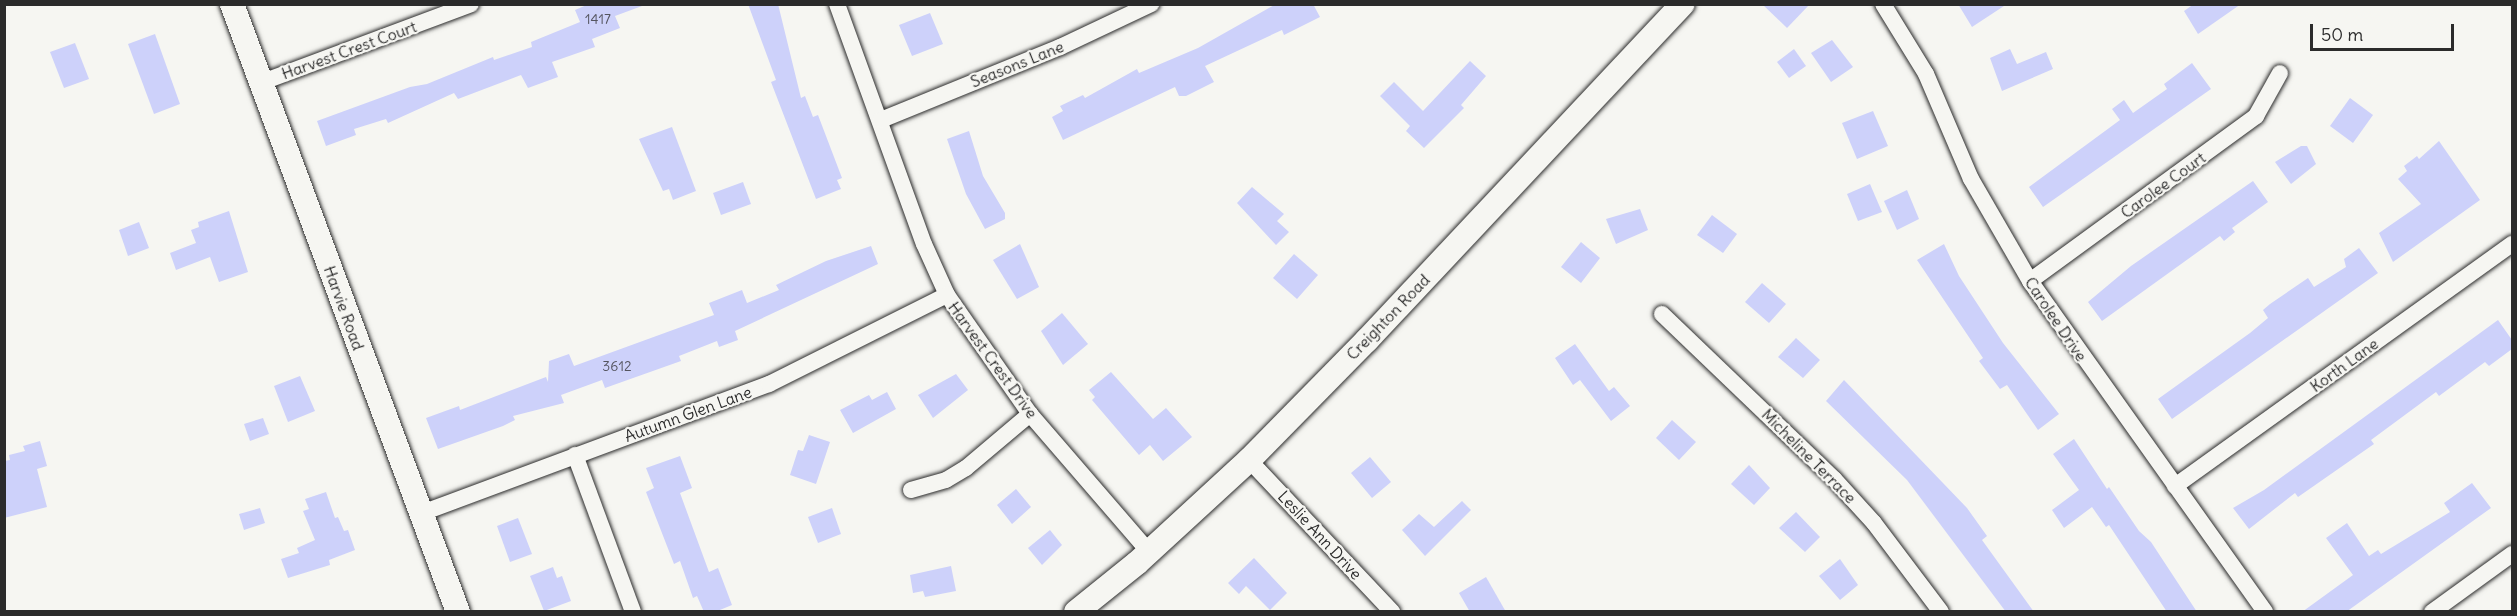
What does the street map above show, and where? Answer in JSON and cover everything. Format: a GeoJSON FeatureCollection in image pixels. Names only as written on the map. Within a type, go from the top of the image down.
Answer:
{"type":"FeatureCollection","features":[{"type":"Feature","properties":{"kind":"main road","name":"Harvie Road"},"geometry":{"type":"LineString","coordinates":[[231,4],[458,612]]}},
{"type":"Feature","properties":{"kind":"main road","name":"Creighton Road"},"geometry":{"type":"LineString","coordinates":[[1076,612],[1149,552],[1249,460],[1367,340],[1682,4]]}},
{"type":"Feature","properties":{"kind":"street","name":"Harvest Crest Court"},"geometry":{"type":"LineString","coordinates":[[260,83],[471,4]]}},
{"type":"Feature","properties":{"kind":"street","name":"Harvest Crest Drive"},"geometry":{"type":"LineString","coordinates":[[837,4],[881,120],[924,244],[946,295],[1030,414],[1149,552]]}},
{"type":"Feature","properties":{"kind":"street","name":"Seasons Lane"},"geometry":{"type":"LineString","coordinates":[[881,120],[1060,47],[1151,4]]}},
{"type":"Feature","properties":{"kind":"street","name":"Carolee Drive"},"geometry":{"type":"LineString","coordinates":[[1883,4],[1921,66],[1976,188],[2030,281],[2265,612]]}},
{"type":"Feature","properties":{"kind":"street","name":"Carolee Court"},"geometry":{"type":"LineString","coordinates":[[2030,281],[2256,116],[2280,73]]}},
{"type":"Feature","properties":{"kind":"street","name":"Korth Lane"},"geometry":{"type":"LineString","coordinates":[[2175,486],[2512,244]]}},
{"type":"Feature","properties":{"kind":"street","name":"Autumn Glen Lane"},"geometry":{"type":"LineString","coordinates":[[422,513],[769,384],[946,295]]}},
{"type":"Feature","properties":{"kind":"street","name":"Micheline Terrace"},"geometry":{"type":"LineString","coordinates":[[1662,314],[1834,479],[1874,522],[1941,612]]}},
{"type":"Feature","properties":{"kind":"street"},"geometry":{"type":"LineString","coordinates":[[912,490],[946,480],[966,468],[1030,414]]}},
{"type":"Feature","properties":{"kind":"street"},"geometry":{"type":"LineString","coordinates":[[575,455],[633,612]]}},
{"type":"Feature","properties":{"kind":"street","name":"Leslie Ann Drive"},"geometry":{"type":"LineString","coordinates":[[1249,460],[1392,612]]}},
{"type":"Feature","properties":{"kind":"street"},"geometry":{"type":"LineString","coordinates":[[2432,612],[2512,554]]}},
{"type":"Feature","properties":{"kind":"building"},"geometry":{"type":"Polygon","coordinates":[[[589,4],[642,6],[615,16],[620,28],[592,39],[595,47],[552,62],[558,77],[528,88],[521,75],[458,99],[454,93],[388,123],[386,119],[354,129],[356,135],[326,146],[317,121],[410,87],[427,84],[493,57],[494,60],[532,47],[531,42],[580,22],[575,10],[589,4]]]}},
{"type":"Feature","properties":{"kind":"building"},"geometry":{"type":"Polygon","coordinates":[[[748,4],[778,4],[801,98],[805,96],[813,117],[818,115],[842,178],[837,180],[841,189],[816,199],[771,82],[776,80],[748,4]]]}},
{"type":"Feature","properties":{"kind":"building"},"geometry":{"type":"Polygon","coordinates":[[[1276,4],[1313,4],[1320,17],[1284,35],[1282,30],[1205,66],[1214,82],[1186,96],[1179,96],[1175,87],[1063,140],[1052,117],[1063,111],[1060,106],[1083,95],[1085,98],[1137,69],[1139,73],[1198,48],[1276,4]]]}},
{"type":"Feature","properties":{"kind":"building"},"geometry":{"type":"Polygon","coordinates":[[[1762,4],[1810,4],[1787,28],[1762,4]]]}},
{"type":"Feature","properties":{"kind":"building"},"geometry":{"type":"Polygon","coordinates":[[[1958,4],[2007,4],[1972,27],[1958,4]]]}},
{"type":"Feature","properties":{"kind":"building"},"geometry":{"type":"Polygon","coordinates":[[[2194,4],[2241,4],[2198,34],[2184,11],[2194,4]]]}},
{"type":"Feature","properties":{"kind":"building"},"geometry":{"type":"Polygon","coordinates":[[[930,13],[943,44],[912,56],[899,25],[930,13]]]}},
{"type":"Feature","properties":{"kind":"building"},"geometry":{"type":"Polygon","coordinates":[[[155,34],[180,104],[154,114],[128,44],[155,34]]]}},
{"type":"Feature","properties":{"kind":"building"},"geometry":{"type":"Polygon","coordinates":[[[1832,40],[1853,67],[1831,82],[1811,53],[1832,40]]]}},
{"type":"Feature","properties":{"kind":"building"},"geometry":{"type":"Polygon","coordinates":[[[75,43],[89,79],[64,88],[50,52],[75,43]]]}},
{"type":"Feature","properties":{"kind":"building"},"geometry":{"type":"Polygon","coordinates":[[[1794,49],[1806,66],[1789,78],[1777,62],[1794,49]]]}},
{"type":"Feature","properties":{"kind":"building"},"geometry":{"type":"Polygon","coordinates":[[[2010,49],[2017,64],[2046,52],[2053,69],[2002,91],[1990,58],[2010,49]]]}},
{"type":"Feature","properties":{"kind":"building"},"geometry":{"type":"Polygon","coordinates":[[[1470,61],[1486,76],[1461,105],[1464,108],[1424,148],[1406,131],[1410,126],[1380,96],[1394,82],[1423,111],[1470,61]]]}},
{"type":"Feature","properties":{"kind":"building"},"geometry":{"type":"Polygon","coordinates":[[[2192,63],[2211,89],[2043,207],[2029,187],[2120,120],[2112,109],[2124,100],[2133,113],[2167,89],[2164,84],[2192,63]]]}},
{"type":"Feature","properties":{"kind":"building"},"geometry":{"type":"Polygon","coordinates":[[[2350,98],[2373,115],[2353,143],[2330,126],[2350,98]]]}},
{"type":"Feature","properties":{"kind":"building"},"geometry":{"type":"Polygon","coordinates":[[[1873,111],[1888,146],[1857,159],[1842,123],[1873,111]]]}},
{"type":"Feature","properties":{"kind":"building"},"geometry":{"type":"Polygon","coordinates":[[[672,127],[696,191],[673,200],[669,189],[663,191],[639,139],[672,127]]]}},
{"type":"Feature","properties":{"kind":"building"},"geometry":{"type":"Polygon","coordinates":[[[969,131],[983,176],[1005,213],[1005,219],[985,229],[966,194],[947,139],[969,131]]]}},
{"type":"Feature","properties":{"kind":"building"},"geometry":{"type":"Polygon","coordinates":[[[2439,141],[2480,200],[2393,262],[2379,233],[2421,204],[2398,179],[2407,171],[2404,166],[2417,156],[2419,159],[2439,141]]]}},
{"type":"Feature","properties":{"kind":"building"},"geometry":{"type":"Polygon","coordinates":[[[2301,146],[2307,146],[2316,164],[2291,184],[2275,162],[2301,146]]]}},
{"type":"Feature","properties":{"kind":"building"},"geometry":{"type":"Polygon","coordinates":[[[2253,181],[2268,202],[2232,228],[2235,232],[2224,241],[2220,236],[2102,321],[2088,302],[2131,266],[2253,181]]]}},
{"type":"Feature","properties":{"kind":"building"},"geometry":{"type":"Polygon","coordinates":[[[743,182],[751,204],[721,215],[713,193],[743,182]]]}},
{"type":"Feature","properties":{"kind":"building"},"geometry":{"type":"Polygon","coordinates":[[[1870,184],[1882,212],[1858,221],[1847,194],[1870,184]]]}},
{"type":"Feature","properties":{"kind":"building"},"geometry":{"type":"Polygon","coordinates":[[[1252,187],[1284,214],[1277,221],[1289,232],[1276,245],[1237,203],[1252,187]]]}},
{"type":"Feature","properties":{"kind":"building"},"geometry":{"type":"Polygon","coordinates":[[[1907,190],[1919,219],[1897,230],[1884,201],[1907,190]]]}},
{"type":"Feature","properties":{"kind":"building"},"geometry":{"type":"Polygon","coordinates":[[[1640,209],[1648,230],[1616,244],[1606,219],[1640,209]]]}},
{"type":"Feature","properties":{"kind":"building"},"geometry":{"type":"Polygon","coordinates":[[[229,211],[248,272],[219,282],[210,257],[176,270],[170,253],[196,243],[191,230],[199,227],[198,222],[229,211]]]}},
{"type":"Feature","properties":{"kind":"building"},"geometry":{"type":"Polygon","coordinates":[[[1712,215],[1737,234],[1723,253],[1697,235],[1712,215]]]}},
{"type":"Feature","properties":{"kind":"building"},"geometry":{"type":"Polygon","coordinates":[[[139,222],[149,248],[128,256],[119,230],[139,222]]]}},
{"type":"Feature","properties":{"kind":"building"},"geometry":{"type":"Polygon","coordinates":[[[1581,242],[1600,258],[1581,283],[1561,267],[1581,242]]]}},
{"type":"Feature","properties":{"kind":"building"},"geometry":{"type":"Polygon","coordinates":[[[1020,244],[1039,287],[1017,299],[993,260],[1020,244]]]}},
{"type":"Feature","properties":{"kind":"building"},"geometry":{"type":"Polygon","coordinates":[[[1944,244],[1959,276],[2003,343],[2059,414],[2038,430],[2007,385],[2000,389],[1979,361],[1983,358],[1917,260],[1944,244]]]}},
{"type":"Feature","properties":{"kind":"building"},"geometry":{"type":"Polygon","coordinates":[[[871,246],[878,264],[735,331],[738,340],[719,347],[717,341],[679,356],[681,361],[605,388],[602,380],[561,395],[564,403],[513,416],[515,420],[503,426],[438,449],[426,418],[459,406],[460,410],[546,377],[548,382],[549,361],[569,354],[574,366],[714,315],[709,303],[742,290],[747,303],[779,290],[776,285],[826,261],[871,246]]]}},
{"type":"Feature","properties":{"kind":"building"},"geometry":{"type":"Polygon","coordinates":[[[2359,248],[2378,273],[2172,419],[2158,399],[2268,318],[2263,310],[2270,304],[2308,278],[2314,287],[2346,267],[2344,259],[2359,248]]]}},
{"type":"Feature","properties":{"kind":"building"},"geometry":{"type":"Polygon","coordinates":[[[1294,254],[1318,275],[1297,299],[1273,278],[1294,254]]]}},
{"type":"Feature","properties":{"kind":"building"},"geometry":{"type":"Polygon","coordinates":[[[1762,283],[1786,304],[1769,323],[1745,302],[1762,283]]]}},
{"type":"Feature","properties":{"kind":"building"},"geometry":{"type":"Polygon","coordinates":[[[1062,313],[1088,344],[1063,365],[1041,331],[1062,313]]]}},
{"type":"Feature","properties":{"kind":"building"},"geometry":{"type":"Polygon","coordinates":[[[2498,320],[2512,340],[2512,349],[2489,366],[2485,362],[2439,396],[2436,392],[2371,440],[2374,444],[2298,497],[2295,493],[2249,529],[2233,508],[2264,490],[2498,320]]]}},
{"type":"Feature","properties":{"kind":"building"},"geometry":{"type":"Polygon","coordinates":[[[1796,338],[1820,360],[1803,378],[1778,357],[1796,338]]]}},
{"type":"Feature","properties":{"kind":"building"},"geometry":{"type":"Polygon","coordinates":[[[1575,344],[1609,391],[1614,387],[1630,406],[1611,421],[1580,380],[1573,385],[1555,358],[1575,344]]]}},
{"type":"Feature","properties":{"kind":"building"},"geometry":{"type":"Polygon","coordinates":[[[1111,372],[1153,419],[1166,408],[1192,437],[1163,461],[1150,445],[1139,455],[1092,400],[1095,397],[1089,390],[1111,372]]]}},
{"type":"Feature","properties":{"kind":"building"},"geometry":{"type":"Polygon","coordinates":[[[956,374],[968,390],[933,418],[918,395],[956,374]]]}},
{"type":"Feature","properties":{"kind":"building"},"geometry":{"type":"Polygon","coordinates":[[[300,376],[315,411],[288,422],[274,386],[300,376]]]}},
{"type":"Feature","properties":{"kind":"building"},"geometry":{"type":"Polygon","coordinates":[[[1844,380],[1967,508],[1987,536],[1982,540],[2034,612],[2006,612],[1907,480],[1826,401],[1844,380]]]}},
{"type":"Feature","properties":{"kind":"building"},"geometry":{"type":"Polygon","coordinates":[[[887,392],[896,409],[853,433],[840,410],[869,395],[872,400],[887,392]]]}},
{"type":"Feature","properties":{"kind":"building"},"geometry":{"type":"Polygon","coordinates":[[[263,418],[269,434],[250,441],[244,424],[263,418]]]}},
{"type":"Feature","properties":{"kind":"building"},"geometry":{"type":"Polygon","coordinates":[[[1672,420],[1696,442],[1679,460],[1656,438],[1672,420]]]}},
{"type":"Feature","properties":{"kind":"building"},"geometry":{"type":"Polygon","coordinates":[[[809,435],[830,442],[816,484],[790,475],[798,450],[803,451],[809,435]]]}},
{"type":"Feature","properties":{"kind":"building"},"geometry":{"type":"Polygon","coordinates":[[[2074,439],[2107,489],[2109,487],[2139,531],[2151,542],[2197,612],[2167,612],[2109,525],[2106,527],[2092,507],[2064,528],[2052,510],[2079,490],[2053,454],[2074,439]]]}},
{"type":"Feature","properties":{"kind":"building"},"geometry":{"type":"Polygon","coordinates":[[[40,441],[47,466],[37,469],[47,507],[4,518],[4,461],[10,460],[9,455],[25,451],[23,446],[40,441]]]}},
{"type":"Feature","properties":{"kind":"building"},"geometry":{"type":"Polygon","coordinates":[[[680,456],[692,488],[680,493],[709,572],[718,568],[732,605],[715,612],[704,612],[697,596],[693,598],[680,561],[674,564],[646,492],[654,488],[646,468],[680,456]]]}},
{"type":"Feature","properties":{"kind":"building"},"geometry":{"type":"Polygon","coordinates":[[[1370,457],[1391,482],[1372,498],[1351,473],[1370,457]]]}},
{"type":"Feature","properties":{"kind":"building"},"geometry":{"type":"Polygon","coordinates":[[[1749,465],[1770,488],[1754,505],[1731,484],[1749,465]]]}},
{"type":"Feature","properties":{"kind":"building"},"geometry":{"type":"Polygon","coordinates":[[[2472,483],[2491,508],[2346,612],[2302,612],[2353,575],[2326,538],[2347,523],[2369,556],[2378,550],[2381,554],[2450,512],[2444,503],[2472,483]]]}},
{"type":"Feature","properties":{"kind":"building"},"geometry":{"type":"Polygon","coordinates":[[[1016,489],[1031,507],[1012,524],[997,505],[1016,489]]]}},
{"type":"Feature","properties":{"kind":"building"},"geometry":{"type":"Polygon","coordinates":[[[326,492],[335,518],[338,517],[344,531],[348,530],[355,550],[329,560],[330,565],[288,578],[281,559],[299,553],[297,548],[315,540],[303,511],[309,509],[305,499],[326,492]]]}},
{"type":"Feature","properties":{"kind":"building"},"geometry":{"type":"Polygon","coordinates":[[[1462,501],[1471,510],[1425,556],[1402,530],[1419,514],[1434,527],[1462,501]]]}},
{"type":"Feature","properties":{"kind":"building"},"geometry":{"type":"Polygon","coordinates":[[[260,508],[265,523],[244,530],[239,514],[260,508]]]}},
{"type":"Feature","properties":{"kind":"building"},"geometry":{"type":"Polygon","coordinates":[[[832,508],[841,534],[818,543],[808,517],[832,508]]]}},
{"type":"Feature","properties":{"kind":"building"},"geometry":{"type":"Polygon","coordinates":[[[1796,512],[1820,537],[1805,552],[1779,528],[1796,512]]]}},
{"type":"Feature","properties":{"kind":"building"},"geometry":{"type":"Polygon","coordinates":[[[518,518],[532,554],[510,562],[497,526],[518,518]]]}},
{"type":"Feature","properties":{"kind":"building"},"geometry":{"type":"Polygon","coordinates":[[[1050,530],[1062,545],[1042,565],[1028,548],[1050,530]]]}},
{"type":"Feature","properties":{"kind":"building"},"geometry":{"type":"Polygon","coordinates":[[[1254,558],[1287,593],[1270,610],[1246,586],[1239,594],[1228,583],[1254,558]]]}},
{"type":"Feature","properties":{"kind":"building"},"geometry":{"type":"Polygon","coordinates":[[[1840,559],[1858,585],[1840,600],[1819,576],[1840,559]]]}},
{"type":"Feature","properties":{"kind":"building"},"geometry":{"type":"Polygon","coordinates":[[[951,566],[956,591],[925,597],[923,591],[913,593],[910,575],[951,566]]]}},
{"type":"Feature","properties":{"kind":"building"},"geometry":{"type":"Polygon","coordinates":[[[553,567],[557,578],[562,576],[571,601],[544,611],[530,576],[553,567]]]}},
{"type":"Feature","properties":{"kind":"building"},"geometry":{"type":"Polygon","coordinates":[[[1486,577],[1506,612],[1470,612],[1459,593],[1486,577]]]}}]}
